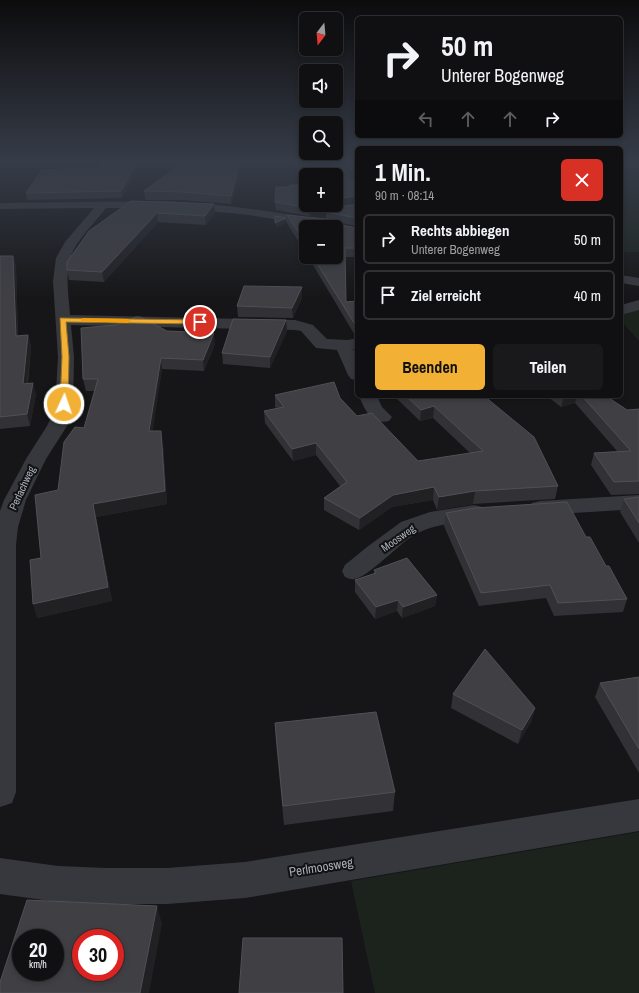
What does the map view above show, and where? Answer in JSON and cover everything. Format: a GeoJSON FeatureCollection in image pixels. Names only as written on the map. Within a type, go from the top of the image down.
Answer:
{"type":"FeatureCollection","features":[{"type":"Feature","properties":{"kind":"street","name":"Perlachweg"},"geometry":{"type":"LineString","coordinates":[[0,792],[4,545],[6,527],[21,487],[62,417],[64,409],[66,357],[60,281],[63,258],[70,245],[102,206]]}},
{"type":"Feature","properties":{"kind":"street"},"geometry":{"type":"LineString","coordinates":[[201,206],[263,212],[302,220]]}},
{"type":"Feature","properties":{"kind":"street"},"geometry":{"type":"LineString","coordinates":[[315,220],[325,213]]}},
{"type":"Feature","properties":{"kind":"street"},"geometry":{"type":"LineString","coordinates":[[343,229],[350,230]]}},
{"type":"Feature","properties":{"kind":"street"},"geometry":{"type":"LineString","coordinates":[[623,279],[639,282]]}},
{"type":"Feature","properties":{"kind":"street"},"geometry":{"type":"LineString","coordinates":[[623,309],[639,305]]}},
{"type":"Feature","properties":{"kind":"street"},"geometry":{"type":"LineString","coordinates":[[62,320],[295,325],[307,328],[322,344],[352,344]]}},
{"type":"Feature","properties":{"kind":"street"},"geometry":{"type":"LineString","coordinates":[[352,344],[345,347],[355,371]]}},
{"type":"Feature","properties":{"kind":"street"},"geometry":{"type":"LineString","coordinates":[[369,398],[374,409],[382,417]]}},
{"type":"Feature","properties":{"kind":"street"},"geometry":{"type":"LineString","coordinates":[[520,510],[639,502]]}},
{"type":"Feature","properties":{"kind":"street","name":"Moosweg"},"geometry":{"type":"LineString","coordinates":[[354,571],[402,532],[415,524],[432,519],[497,511]]}},
{"type":"Feature","properties":{"kind":"street","name":"Perlmoosweg"},"geometry":{"type":"LineString","coordinates":[[0,876],[58,884],[107,886],[167,886],[245,880],[639,815]]}},
{"type":"Feature","properties":{"kind":"shaded area"},"geometry":{"type":"Polygon","coordinates":[[[623,206],[639,206],[639,252],[623,252],[623,206]]]}},
{"type":"Feature","properties":{"kind":"shaded area"},"geometry":{"type":"Polygon","coordinates":[[[639,308],[639,341],[623,323],[623,314],[639,308]]]}},
{"type":"Feature","properties":{"kind":"shaded area"},"geometry":{"type":"Polygon","coordinates":[[[639,832],[639,993],[375,993],[351,881],[639,832]]]}},
{"type":"Feature","properties":{"kind":"building"},"geometry":{"type":"Polygon","coordinates":[[[124,206],[212,206],[205,216],[157,213],[102,272],[67,270],[67,262],[89,231],[124,206]]]}},
{"type":"Feature","properties":{"kind":"building"},"geometry":{"type":"Polygon","coordinates":[[[343,206],[355,206],[355,218],[326,212],[343,212],[343,206]]]}},
{"type":"Feature","properties":{"kind":"building"},"geometry":{"type":"Polygon","coordinates":[[[287,215],[335,220],[299,220],[299,233],[287,215]]]}},
{"type":"Feature","properties":{"kind":"building"},"geometry":{"type":"Polygon","coordinates":[[[275,216],[286,218],[275,223],[275,216]]]}},
{"type":"Feature","properties":{"kind":"building"},"geometry":{"type":"Polygon","coordinates":[[[343,225],[355,228],[355,248],[345,248],[346,302],[355,301],[355,324],[317,264],[343,264],[343,225]]]}},
{"type":"Feature","properties":{"kind":"building"},"geometry":{"type":"Polygon","coordinates":[[[0,256],[13,256],[16,336],[28,335],[23,384],[33,383],[27,414],[0,417],[0,256]]]}},
{"type":"Feature","properties":{"kind":"building"},"geometry":{"type":"Polygon","coordinates":[[[244,286],[302,287],[292,308],[237,306],[244,286]]]}},
{"type":"Feature","properties":{"kind":"building"},"geometry":{"type":"Polygon","coordinates":[[[136,317],[140,317],[167,331],[214,333],[203,360],[161,358],[149,431],[161,431],[165,491],[93,504],[108,587],[33,604],[30,560],[41,558],[35,495],[58,490],[64,442],[75,427],[84,428],[98,379],[83,379],[81,328],[116,325],[136,317]]]}},
{"type":"Feature","properties":{"kind":"building"},"geometry":{"type":"Polygon","coordinates":[[[233,319],[286,320],[270,357],[222,353],[233,319]]]}},
{"type":"Feature","properties":{"kind":"building"},"geometry":{"type":"Polygon","coordinates":[[[334,382],[340,398],[357,416],[372,413],[418,461],[483,451],[434,406],[421,410],[408,398],[486,398],[534,437],[558,486],[475,491],[439,497],[434,487],[393,495],[360,518],[324,498],[347,482],[316,443],[292,449],[264,411],[284,407],[275,395],[334,382]]]}},
{"type":"Feature","properties":{"kind":"building"},"geometry":{"type":"Polygon","coordinates":[[[584,398],[609,398],[627,410],[639,409],[639,481],[614,482],[594,453],[631,451],[584,398]]]}},
{"type":"Feature","properties":{"kind":"building"},"geometry":{"type":"Polygon","coordinates":[[[639,497],[639,523],[624,499],[639,497]]]}},
{"type":"Feature","properties":{"kind":"building"},"geometry":{"type":"Polygon","coordinates":[[[567,502],[586,537],[590,537],[606,566],[609,566],[627,599],[558,603],[550,585],[481,593],[446,513],[475,508],[567,502]]]}},
{"type":"Feature","properties":{"kind":"building"},"geometry":{"type":"Polygon","coordinates":[[[407,558],[437,595],[403,607],[398,600],[376,607],[355,580],[376,573],[374,570],[407,558]]]}},
{"type":"Feature","properties":{"kind":"building"},"geometry":{"type":"Polygon","coordinates":[[[485,649],[535,708],[522,730],[453,694],[485,649]]]}},
{"type":"Feature","properties":{"kind":"building"},"geometry":{"type":"Polygon","coordinates":[[[639,677],[639,749],[600,683],[639,677]]]}},
{"type":"Feature","properties":{"kind":"building"},"geometry":{"type":"Polygon","coordinates":[[[376,712],[395,792],[283,806],[275,723],[376,712]]]}},
{"type":"Feature","properties":{"kind":"building"},"geometry":{"type":"Polygon","coordinates":[[[27,900],[157,906],[140,993],[0,993],[0,982],[12,946],[12,981],[64,981],[64,929],[17,929],[27,900]]]}},
{"type":"Feature","properties":{"kind":"building"},"geometry":{"type":"Polygon","coordinates":[[[243,938],[342,938],[343,993],[239,993],[243,938]]]}},
{"type":"Feature","properties":{"kind":"slow traffic"},"geometry":{"type":"LineString","coordinates":[[83,320],[128,321]]}},
{"type":"Feature","properties":{"kind":"route"},"geometry":{"type":"LineString","coordinates":[[64,404],[66,357],[62,320],[200,322]]}}]}
